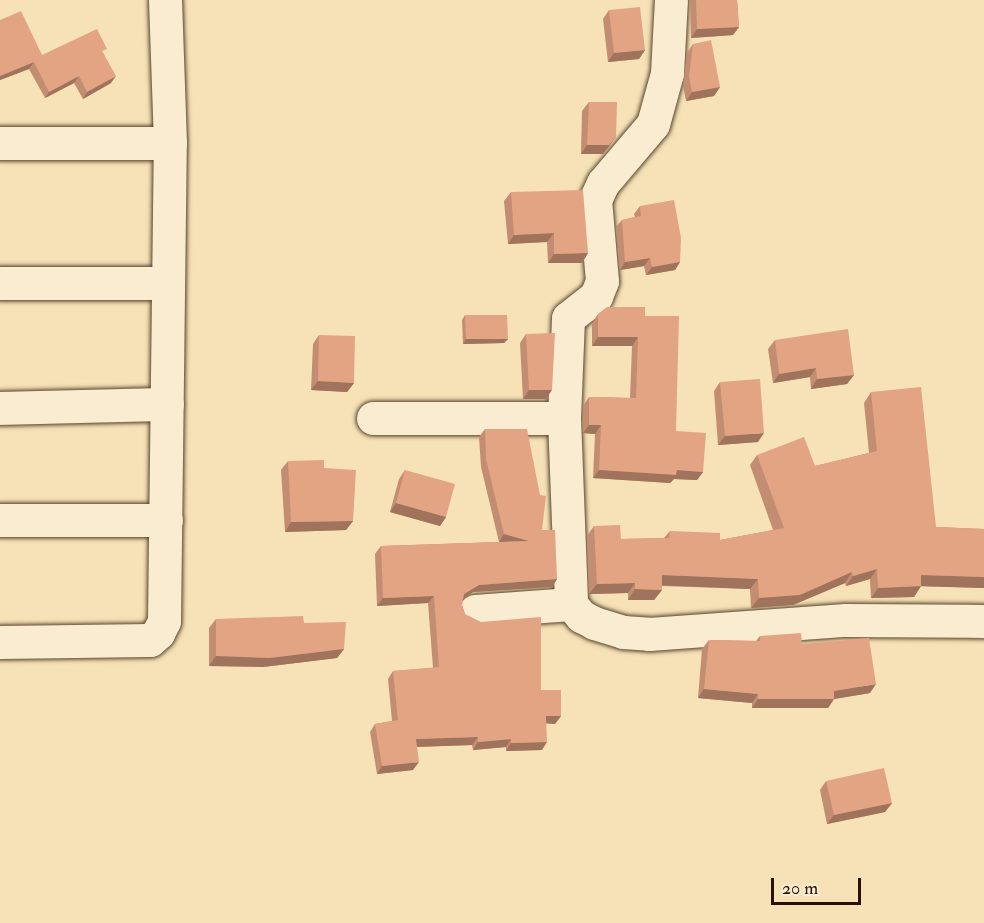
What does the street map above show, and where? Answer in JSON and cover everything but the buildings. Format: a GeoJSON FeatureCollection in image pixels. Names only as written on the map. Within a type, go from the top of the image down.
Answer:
{"type":"FeatureCollection","features":[{"type":"Feature","properties":{"kind":"street"},"geometry":{"type":"LineString","coordinates":[[0,642],[150,640],[158,633],[165,615],[170,143],[165,0]]}},
{"type":"Feature","properties":{"kind":"street"},"geometry":{"type":"LineString","coordinates":[[671,0],[667,73],[653,124],[603,183],[596,200],[602,281],[596,296],[568,318],[564,418],[571,604],[581,616],[594,623],[623,632],[649,634],[846,620],[984,621]]}},
{"type":"Feature","properties":{"kind":"street"},"geometry":{"type":"LineString","coordinates":[[0,143],[170,143]]}},
{"type":"Feature","properties":{"kind":"street"},"geometry":{"type":"LineString","coordinates":[[0,283],[167,283]]}},
{"type":"Feature","properties":{"kind":"street"},"geometry":{"type":"LineString","coordinates":[[0,408],[167,404]]}},
{"type":"Feature","properties":{"kind":"street"},"geometry":{"type":"LineString","coordinates":[[373,418],[564,418]]}},
{"type":"Feature","properties":{"kind":"street"},"geometry":{"type":"LineString","coordinates":[[0,520],[166,520]]}},
{"type":"Feature","properties":{"kind":"street"},"geometry":{"type":"LineString","coordinates":[[475,611],[571,604]]}}]}
